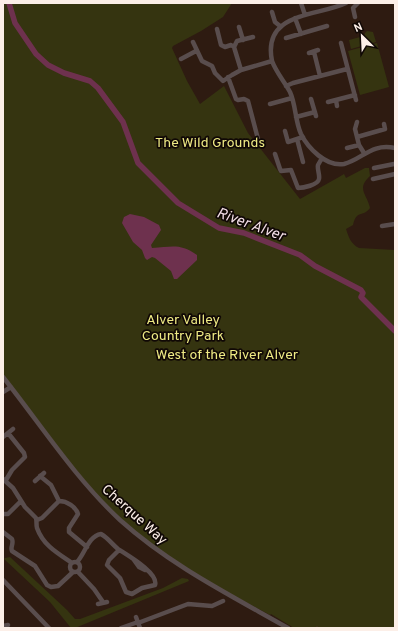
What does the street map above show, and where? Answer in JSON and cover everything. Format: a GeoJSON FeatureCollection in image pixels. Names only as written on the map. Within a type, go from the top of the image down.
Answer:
{"type":"FeatureCollection","features":[{"type":"Feature","properties":{"kind":"street"},"geometry":{"type":"LineString","coordinates":[[301,3],[305,15]]}},
{"type":"Feature","properties":{"kind":"street"},"geometry":{"type":"LineString","coordinates":[[346,3],[337,7],[295,18],[280,26],[271,42],[270,54],[272,60],[292,98],[296,117],[303,137],[322,158],[331,163],[341,164],[380,147],[395,148]]}},
{"type":"Feature","properties":{"kind":"street"},"geometry":{"type":"LineString","coordinates":[[355,17],[353,8],[358,3]]}},
{"type":"Feature","properties":{"kind":"street"},"geometry":{"type":"LineString","coordinates":[[272,12],[275,22],[280,26]]}},
{"type":"Feature","properties":{"kind":"street"},"geometry":{"type":"LineString","coordinates":[[295,18],[301,34]]}},
{"type":"Feature","properties":{"kind":"street"},"geometry":{"type":"LineString","coordinates":[[286,38],[327,26]]}},
{"type":"Feature","properties":{"kind":"street"},"geometry":{"type":"LineString","coordinates":[[239,27],[243,40]]}},
{"type":"Feature","properties":{"kind":"street"},"geometry":{"type":"LineString","coordinates":[[217,28],[221,45],[225,47],[231,45],[234,47]]}},
{"type":"Feature","properties":{"kind":"street"},"geometry":{"type":"LineString","coordinates":[[241,70],[234,47],[237,42],[253,37]]}},
{"type":"Feature","properties":{"kind":"street"},"geometry":{"type":"LineString","coordinates":[[193,42],[202,61],[212,66],[215,73],[223,81],[241,70],[272,60]]}},
{"type":"Feature","properties":{"kind":"street"},"geometry":{"type":"LineString","coordinates":[[348,45],[341,45],[356,100]]}},
{"type":"Feature","properties":{"kind":"street"},"geometry":{"type":"LineString","coordinates":[[181,59],[196,51]]}},
{"type":"Feature","properties":{"kind":"street"},"geometry":{"type":"LineString","coordinates":[[313,51],[320,76]]}},
{"type":"Feature","properties":{"kind":"street"},"geometry":{"type":"LineString","coordinates":[[286,86],[348,69]]}},
{"type":"Feature","properties":{"kind":"street"},"geometry":{"type":"LineString","coordinates":[[228,77],[236,99],[244,99],[248,101],[258,139]]}},
{"type":"Feature","properties":{"kind":"street"},"geometry":{"type":"LineString","coordinates":[[307,79],[308,85]]}},
{"type":"Feature","properties":{"kind":"street"},"geometry":{"type":"LineString","coordinates":[[328,102],[355,95]]}},
{"type":"Feature","properties":{"kind":"street"},"geometry":{"type":"LineString","coordinates":[[270,104],[292,98]]}},
{"type":"Feature","properties":{"kind":"street"},"geometry":{"type":"LineString","coordinates":[[296,117],[315,114],[311,100]]}},
{"type":"Feature","properties":{"kind":"street"},"geometry":{"type":"LineString","coordinates":[[336,100],[337,106]]}},
{"type":"Feature","properties":{"kind":"street"},"geometry":{"type":"LineString","coordinates":[[357,122],[355,128],[357,137],[359,145],[364,153]]}},
{"type":"Feature","properties":{"kind":"street"},"geometry":{"type":"LineString","coordinates":[[357,137],[386,132],[384,124]]}},
{"type":"Feature","properties":{"kind":"street"},"geometry":{"type":"LineString","coordinates":[[285,131],[288,142],[303,137]]}},
{"type":"Feature","properties":{"kind":"street"},"geometry":{"type":"LineString","coordinates":[[297,140],[304,162]]}},
{"type":"Feature","properties":{"kind":"street"},"geometry":{"type":"LineString","coordinates":[[347,148],[359,145]]}},
{"type":"Feature","properties":{"kind":"street"},"geometry":{"type":"LineString","coordinates":[[275,154],[280,170],[291,170],[298,188],[315,184],[318,181],[318,165],[322,158]]}},
{"type":"Feature","properties":{"kind":"street"},"geometry":{"type":"LineString","coordinates":[[374,168],[394,164]]}},
{"type":"Feature","properties":{"kind":"street"},"geometry":{"type":"LineString","coordinates":[[381,167],[384,177]]}},
{"type":"Feature","properties":{"kind":"street"},"geometry":{"type":"LineString","coordinates":[[373,179],[395,174]]}},
{"type":"Feature","properties":{"kind":"street"},"geometry":{"type":"LineString","coordinates":[[382,226],[395,224]]}},
{"type":"Feature","properties":{"kind":"street","name":"Cherque Way"},"geometry":{"type":"LineString","coordinates":[[3,377],[79,476],[120,519],[174,562],[288,628]]}},
{"type":"Feature","properties":{"kind":"street"},"geometry":{"type":"LineString","coordinates":[[3,391],[10,385]]}},
{"type":"Feature","properties":{"kind":"street"},"geometry":{"type":"LineString","coordinates":[[3,437],[13,429]]}},
{"type":"Feature","properties":{"kind":"street"},"geometry":{"type":"LineString","coordinates":[[3,532],[12,539],[12,551],[35,566],[49,586],[53,588],[58,586],[76,572],[79,567],[75,562],[56,553],[44,542],[37,528],[37,520],[35,516],[25,507],[13,488],[4,480],[12,470],[27,457],[8,433]]}},
{"type":"Feature","properties":{"kind":"street"},"geometry":{"type":"LineString","coordinates":[[35,481],[42,475],[51,486],[59,501],[68,503],[77,510],[78,516],[69,528],[69,532],[87,547]]}},
{"type":"Feature","properties":{"kind":"street"},"geometry":{"type":"LineString","coordinates":[[3,514],[8,514],[21,501]]}},
{"type":"Feature","properties":{"kind":"street"},"geometry":{"type":"LineString","coordinates":[[37,520],[42,518],[59,501]]}},
{"type":"Feature","properties":{"kind":"street"},"geometry":{"type":"LineString","coordinates":[[103,603],[94,589],[71,569],[75,562],[82,558],[94,537],[101,534],[119,550],[134,560],[138,567],[147,570],[154,577],[156,581],[155,585],[142,588],[132,594],[127,593],[120,578],[108,565],[109,560],[119,550]]}},
{"type":"Feature","properties":{"kind":"street"},"geometry":{"type":"LineString","coordinates":[[3,580],[49,628]]}},
{"type":"Feature","properties":{"kind":"street"},"geometry":{"type":"LineString","coordinates":[[121,628],[188,604],[212,606],[223,601]]}},
{"type":"Feature","properties":{"kind":"green space","name":"Alver Valley Country Park"},"geometry":{"type":"Polygon","coordinates":[[[3,3],[232,3],[223,17],[172,48],[187,81],[200,104],[224,86],[248,133],[300,199],[344,174],[346,178],[365,168],[369,168],[370,176],[363,188],[370,208],[365,213],[358,215],[353,225],[346,229],[354,245],[359,248],[395,250],[395,628],[294,628],[271,614],[270,615],[206,581],[138,535],[97,497],[3,377],[3,3]]]}},
{"type":"Feature","properties":{"kind":"green space"},"geometry":{"type":"Polygon","coordinates":[[[367,31],[373,32],[376,42],[351,49],[349,40],[364,36],[367,31]]]}},
{"type":"Feature","properties":{"kind":"green space"},"geometry":{"type":"Polygon","coordinates":[[[377,43],[389,87],[360,95],[348,51],[377,43]]]}},
{"type":"Feature","properties":{"kind":"green space"},"geometry":{"type":"Polygon","coordinates":[[[10,557],[75,619],[80,619],[163,588],[182,578],[188,579],[189,581],[75,628],[71,628],[50,602],[4,559],[10,557]]]}},
{"type":"Feature","properties":{"kind":"shaded area"},"geometry":{"type":"Polygon","coordinates":[[[130,214],[144,217],[159,225],[161,230],[151,245],[152,248],[181,247],[197,255],[197,260],[177,279],[174,279],[171,271],[155,258],[152,257],[147,260],[142,250],[133,242],[122,223],[124,217],[130,214]]]}},
{"type":"Feature","properties":{"kind":"waterway","name":"River Alver"},"geometry":{"type":"LineString","coordinates":[[9,3],[15,23],[36,54],[48,65],[64,73],[90,81],[98,88],[123,122],[138,163],[178,203],[219,228],[244,233],[300,255],[315,266],[361,290],[363,293],[361,297],[395,331]]}},
{"type":"Feature","properties":{"kind":"park label","name":"The Wild Grounds"},"geometry":{"type":"Point","coordinates":[210,142]}},
{"type":"Feature","properties":{"kind":"park label","name":"West of the River Alver"},"geometry":{"type":"Point","coordinates":[227,354]}}]}
